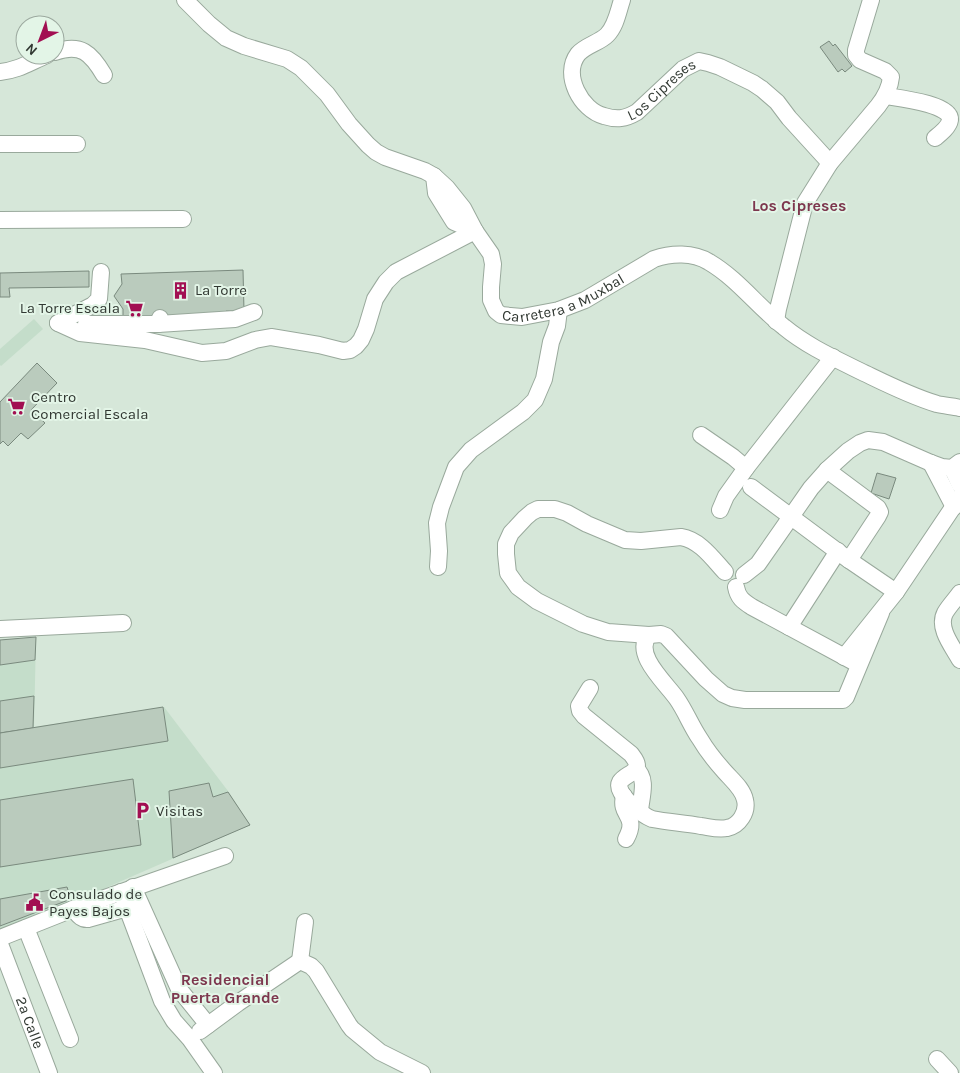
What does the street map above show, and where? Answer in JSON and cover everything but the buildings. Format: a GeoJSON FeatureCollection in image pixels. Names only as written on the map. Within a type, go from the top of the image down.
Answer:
{"type":"FeatureCollection","features":[{"type":"Feature","properties":{"kind":"street","name":"Carretera a Muxbal"},"geometry":{"type":"LineString","coordinates":[[185,0],[208,24],[226,38],[244,46],[287,58],[301,68],[327,94],[349,124],[376,152],[425,171],[448,188],[491,254],[493,264],[490,287],[491,300],[496,311],[501,315],[522,317],[559,310],[585,300],[661,256],[672,254],[691,255],[708,261],[731,278],[777,315],[793,334],[810,346],[921,399],[960,408]]}},
{"type":"Feature","properties":{"kind":"street","name":"Los Cipreses"},"geometry":{"type":"LineString","coordinates":[[622,0],[613,26],[606,36],[582,50],[573,64],[572,73],[576,89],[589,109],[599,115],[610,118],[621,119],[629,116],[637,112],[683,68],[699,62],[708,62],[754,83],[777,102],[830,163]]}},
{"type":"Feature","properties":{"kind":"street"},"geometry":{"type":"LineString","coordinates":[[777,315],[805,203],[830,163],[886,96],[890,84],[891,77],[885,71],[860,60],[856,55],[871,0]]}},
{"type":"Feature","properties":{"kind":"street"},"geometry":{"type":"LineString","coordinates":[[65,49],[82,50],[90,54],[104,75]]}},
{"type":"Feature","properties":{"kind":"street"},"geometry":{"type":"LineString","coordinates":[[0,72],[14,70],[26,65]]}},
{"type":"Feature","properties":{"kind":"street"},"geometry":{"type":"LineString","coordinates":[[886,96],[939,107],[948,113],[950,122],[935,138]]}},
{"type":"Feature","properties":{"kind":"street"},"geometry":{"type":"LineString","coordinates":[[0,144],[77,144]]}},
{"type":"Feature","properties":{"kind":"street"},"geometry":{"type":"LineString","coordinates":[[0,220],[183,219]]}},
{"type":"Feature","properties":{"kind":"street"},"geometry":{"type":"LineString","coordinates":[[58,323],[80,333],[146,340],[202,353],[226,351],[255,340],[271,337],[343,351],[350,350],[361,340],[375,299],[386,282],[396,272],[480,238]]}},
{"type":"Feature","properties":{"kind":"street"},"geometry":{"type":"LineString","coordinates":[[58,323],[93,305],[99,299],[101,272]]}},
{"type":"Feature","properties":{"kind":"street"},"geometry":{"type":"LineString","coordinates":[[438,567],[438,523],[441,507],[456,466],[471,450],[523,412],[535,400],[544,379],[559,310]]}},
{"type":"Feature","properties":{"kind":"street"},"geometry":{"type":"LineString","coordinates":[[58,323],[235,319],[254,312]]}},
{"type":"Feature","properties":{"kind":"street"},"geometry":{"type":"LineString","coordinates":[[720,510],[726,496],[746,468],[832,357]]}},
{"type":"Feature","properties":{"kind":"street"},"geometry":{"type":"LineString","coordinates":[[700,435],[746,468]]}},
{"type":"Feature","properties":{"kind":"street"},"geometry":{"type":"LineString","coordinates":[[740,581],[758,564],[811,488],[827,470],[848,451],[868,440],[883,442],[938,466],[956,465],[959,498],[880,613],[852,661],[846,698],[843,700],[745,700],[723,694],[706,679],[666,636],[661,634],[608,632],[583,624],[525,593],[508,573],[506,544],[511,533],[532,512],[545,509],[555,509],[567,513],[587,524],[625,540],[688,538],[698,544],[725,572],[729,569],[740,569],[738,594],[745,602],[852,661]]}},
{"type":"Feature","properties":{"kind":"street"},"geometry":{"type":"LineString","coordinates":[[931,463],[959,498]]}},
{"type":"Feature","properties":{"kind":"street"},"geometry":{"type":"LineString","coordinates":[[789,627],[844,555],[880,512],[878,508],[827,470]]}},
{"type":"Feature","properties":{"kind":"street"},"geometry":{"type":"LineString","coordinates":[[751,487],[896,592]]}},
{"type":"Feature","properties":{"kind":"street"},"geometry":{"type":"LineString","coordinates":[[960,594],[946,612],[943,622],[944,631],[960,660]]}},
{"type":"Feature","properties":{"kind":"street"},"geometry":{"type":"LineString","coordinates":[[0,629],[123,623]]}},
{"type":"Feature","properties":{"kind":"street"},"geometry":{"type":"LineString","coordinates":[[636,769],[622,779],[619,785],[620,791],[645,816],[652,819],[714,829],[736,825],[742,818],[746,806],[745,798],[700,740],[677,700],[652,666],[645,649],[646,639],[649,635]]}},
{"type":"Feature","properties":{"kind":"street"},"geometry":{"type":"LineString","coordinates":[[590,688],[579,706],[580,711],[593,724],[631,754],[637,766],[636,769],[642,776],[643,781],[640,811]]}},
{"type":"Feature","properties":{"kind":"street"},"geometry":{"type":"LineString","coordinates":[[624,796],[622,803],[631,826],[626,839]]}},
{"type":"Feature","properties":{"kind":"street"},"geometry":{"type":"LineString","coordinates":[[0,938],[73,909],[225,856]]}},
{"type":"Feature","properties":{"kind":"street"},"geometry":{"type":"LineString","coordinates":[[127,890],[180,989],[208,1025]]}},
{"type":"Feature","properties":{"kind":"street"},"geometry":{"type":"LineString","coordinates":[[73,909],[84,919],[134,906]]}},
{"type":"Feature","properties":{"kind":"street"},"geometry":{"type":"LineString","coordinates":[[134,906],[162,1000],[174,1022],[190,1039],[214,1073]]}},
{"type":"Feature","properties":{"kind":"street"},"geometry":{"type":"LineString","coordinates":[[190,1039],[238,1002],[300,961],[305,922]]}},
{"type":"Feature","properties":{"kind":"street"},"geometry":{"type":"LineString","coordinates":[[26,928],[70,1039]]}},
{"type":"Feature","properties":{"kind":"street","name":"2a Calle"},"geometry":{"type":"LineString","coordinates":[[0,944],[49,1073]]}},
{"type":"Feature","properties":{"kind":"street"},"geometry":{"type":"LineString","coordinates":[[300,961],[311,966],[316,971],[352,1029],[380,1052],[422,1073]]}},
{"type":"Feature","properties":{"kind":"street"},"geometry":{"type":"LineString","coordinates":[[937,1059],[950,1073]]}},
{"type":"Feature","properties":{"kind":"shaded area","name":"Centro Comercial Escala"},"geometry":{"type":"Polygon","coordinates":[[[34,319],[43,329],[1,366],[0,349],[34,319]]]}},
{"type":"Feature","properties":{"kind":"shaded area"},"geometry":{"type":"Polygon","coordinates":[[[36,637],[34,727],[164,707],[228,791],[250,825],[110,886],[0,937],[0,640],[36,637]]]}},
{"type":"Feature","properties":{"kind":"place","name":"La Torre"},"geometry":{"type":"Point","coordinates":[181,290]}},
{"type":"Feature","properties":{"kind":"place","name":"La Torre Escala"},"geometry":{"type":"Point","coordinates":[134,308]}},
{"type":"Feature","properties":{"kind":"place","name":"Centro Comercial Escala"},"geometry":{"type":"Point","coordinates":[17,406]}},
{"type":"Feature","properties":{"kind":"place","name":"Visitas"},"geometry":{"type":"Point","coordinates":[142,811]}},
{"type":"Feature","properties":{"kind":"place","name":"Consulado de Payes Bajos"},"geometry":{"type":"Point","coordinates":[35,903]}},
{"type":"Feature","properties":{"kind":"district","name":"Los Cipreses"},"geometry":{"type":"Point","coordinates":[799,205]}},
{"type":"Feature","properties":{"kind":"district","name":"Residencial Puerta Grande"},"geometry":{"type":"Point","coordinates":[225,988]}}]}
